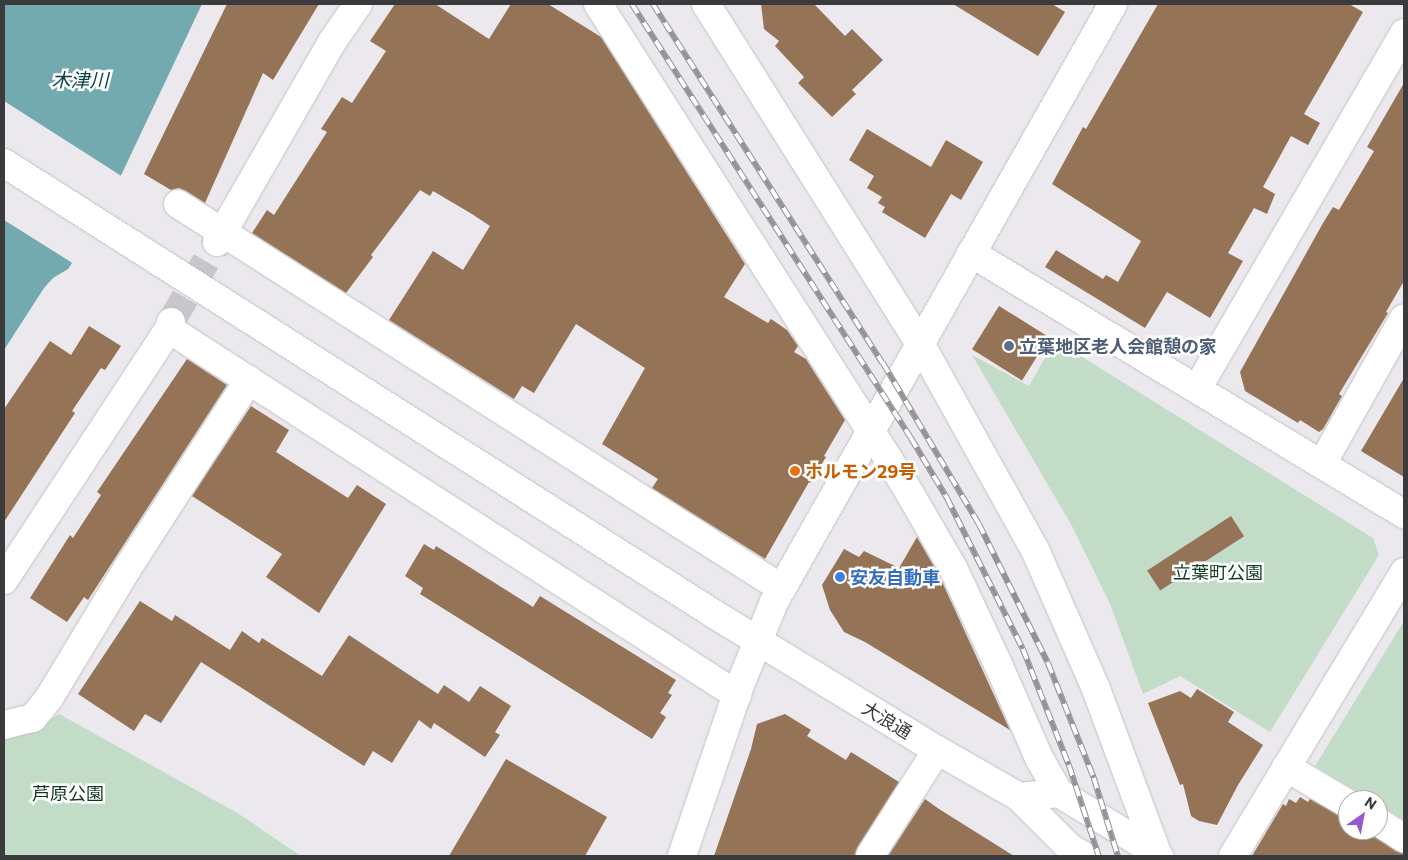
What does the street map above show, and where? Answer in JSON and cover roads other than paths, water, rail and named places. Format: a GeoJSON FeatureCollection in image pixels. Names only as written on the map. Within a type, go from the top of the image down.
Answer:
{"type":"FeatureCollection","features":[{"type":"Feature","properties":{"kind":"street"},"geometry":{"type":"LineString","coordinates":[[220,237],[332,42],[358,4]]}},
{"type":"Feature","properties":{"kind":"street"},"geometry":{"type":"LineString","coordinates":[[598,4],[902,480],[953,568],[1039,758],[1059,793],[1158,855]]}},
{"type":"Feature","properties":{"kind":"street"},"geometry":{"type":"LineString","coordinates":[[682,856],[756,640],[781,588],[1113,4]]}},
{"type":"Feature","properties":{"kind":"street"},"geometry":{"type":"LineString","coordinates":[[719,11],[920,344],[1036,552],[1096,689],[1158,855]]}},
{"type":"Feature","properties":{"kind":"street"},"geometry":{"type":"LineString","coordinates":[[1197,389],[1404,33]]}},
{"type":"Feature","properties":{"kind":"street","name":"大浪通"},"geometry":{"type":"LineString","coordinates":[[4,163],[756,640],[937,750],[1019,797],[1075,854]]}},
{"type":"Feature","properties":{"kind":"street"},"geometry":{"type":"LineString","coordinates":[[178,204],[220,237],[781,588]]}},
{"type":"Feature","properties":{"kind":"street"},"geometry":{"type":"LineString","coordinates":[[972,253],[1404,514]]}},
{"type":"Feature","properties":{"kind":"street"},"geometry":{"type":"LineString","coordinates":[[1322,464],[1404,318]]}},
{"type":"Feature","properties":{"kind":"street"},"geometry":{"type":"LineString","coordinates":[[4,580],[170,325],[249,380],[736,696]]}},
{"type":"Feature","properties":{"kind":"street"},"geometry":{"type":"LineString","coordinates":[[4,725],[34,718],[50,698],[127,569],[249,380]]}},
{"type":"Feature","properties":{"kind":"street"},"geometry":{"type":"LineString","coordinates":[[1233,856],[1404,572]]}},
{"type":"Feature","properties":{"kind":"street"},"geometry":{"type":"LineString","coordinates":[[870,856],[937,750]]}},
{"type":"Feature","properties":{"kind":"street"},"geometry":{"type":"LineString","coordinates":[[1286,767],[1338,798]]}},
{"type":"Feature","properties":{"kind":"street"},"geometry":{"type":"LineString","coordinates":[[1019,797],[1059,793]]}},
{"type":"Feature","properties":{"kind":"street"},"geometry":{"type":"LineString","coordinates":[[1388,828],[1404,838]]}},
{"type":"Feature","properties":{"kind":"water","name":"木津川"},"geometry":{"type":"Polygon","coordinates":[[[4,4],[202,4],[99,222],[68,269],[53,278],[44,288],[4,350],[4,4]]]}},
{"type":"Feature","properties":{"kind":"tunnel"},"geometry":{"type":"LineString","coordinates":[[171,322],[217,242]]}},
{"type":"Feature","properties":{"kind":"railway"},"geometry":{"type":"LineString","coordinates":[[632,4],[911,438],[947,498],[1023,649],[1069,765],[1099,856]]}},
{"type":"Feature","properties":{"kind":"railway"},"geometry":{"type":"LineString","coordinates":[[653,4],[883,363],[979,524],[1048,663],[1094,778],[1118,856]]}},
{"type":"Feature","properties":{"kind":"place","name":"立葉地区老人会館憩の家"},"geometry":{"type":"Point","coordinates":[1009,346]}},
{"type":"Feature","properties":{"kind":"place","name":"ホルモン29号"},"geometry":{"type":"Point","coordinates":[795,471]}},
{"type":"Feature","properties":{"kind":"place","name":"安友自動車"},"geometry":{"type":"Point","coordinates":[840,577]}},
{"type":"Feature","properties":{"kind":"park label","name":"立葉町公園"},"geometry":{"type":"Point","coordinates":[1218,572]}},
{"type":"Feature","properties":{"kind":"park label","name":"芦原公園"},"geometry":{"type":"Point","coordinates":[68,793]}}]}
